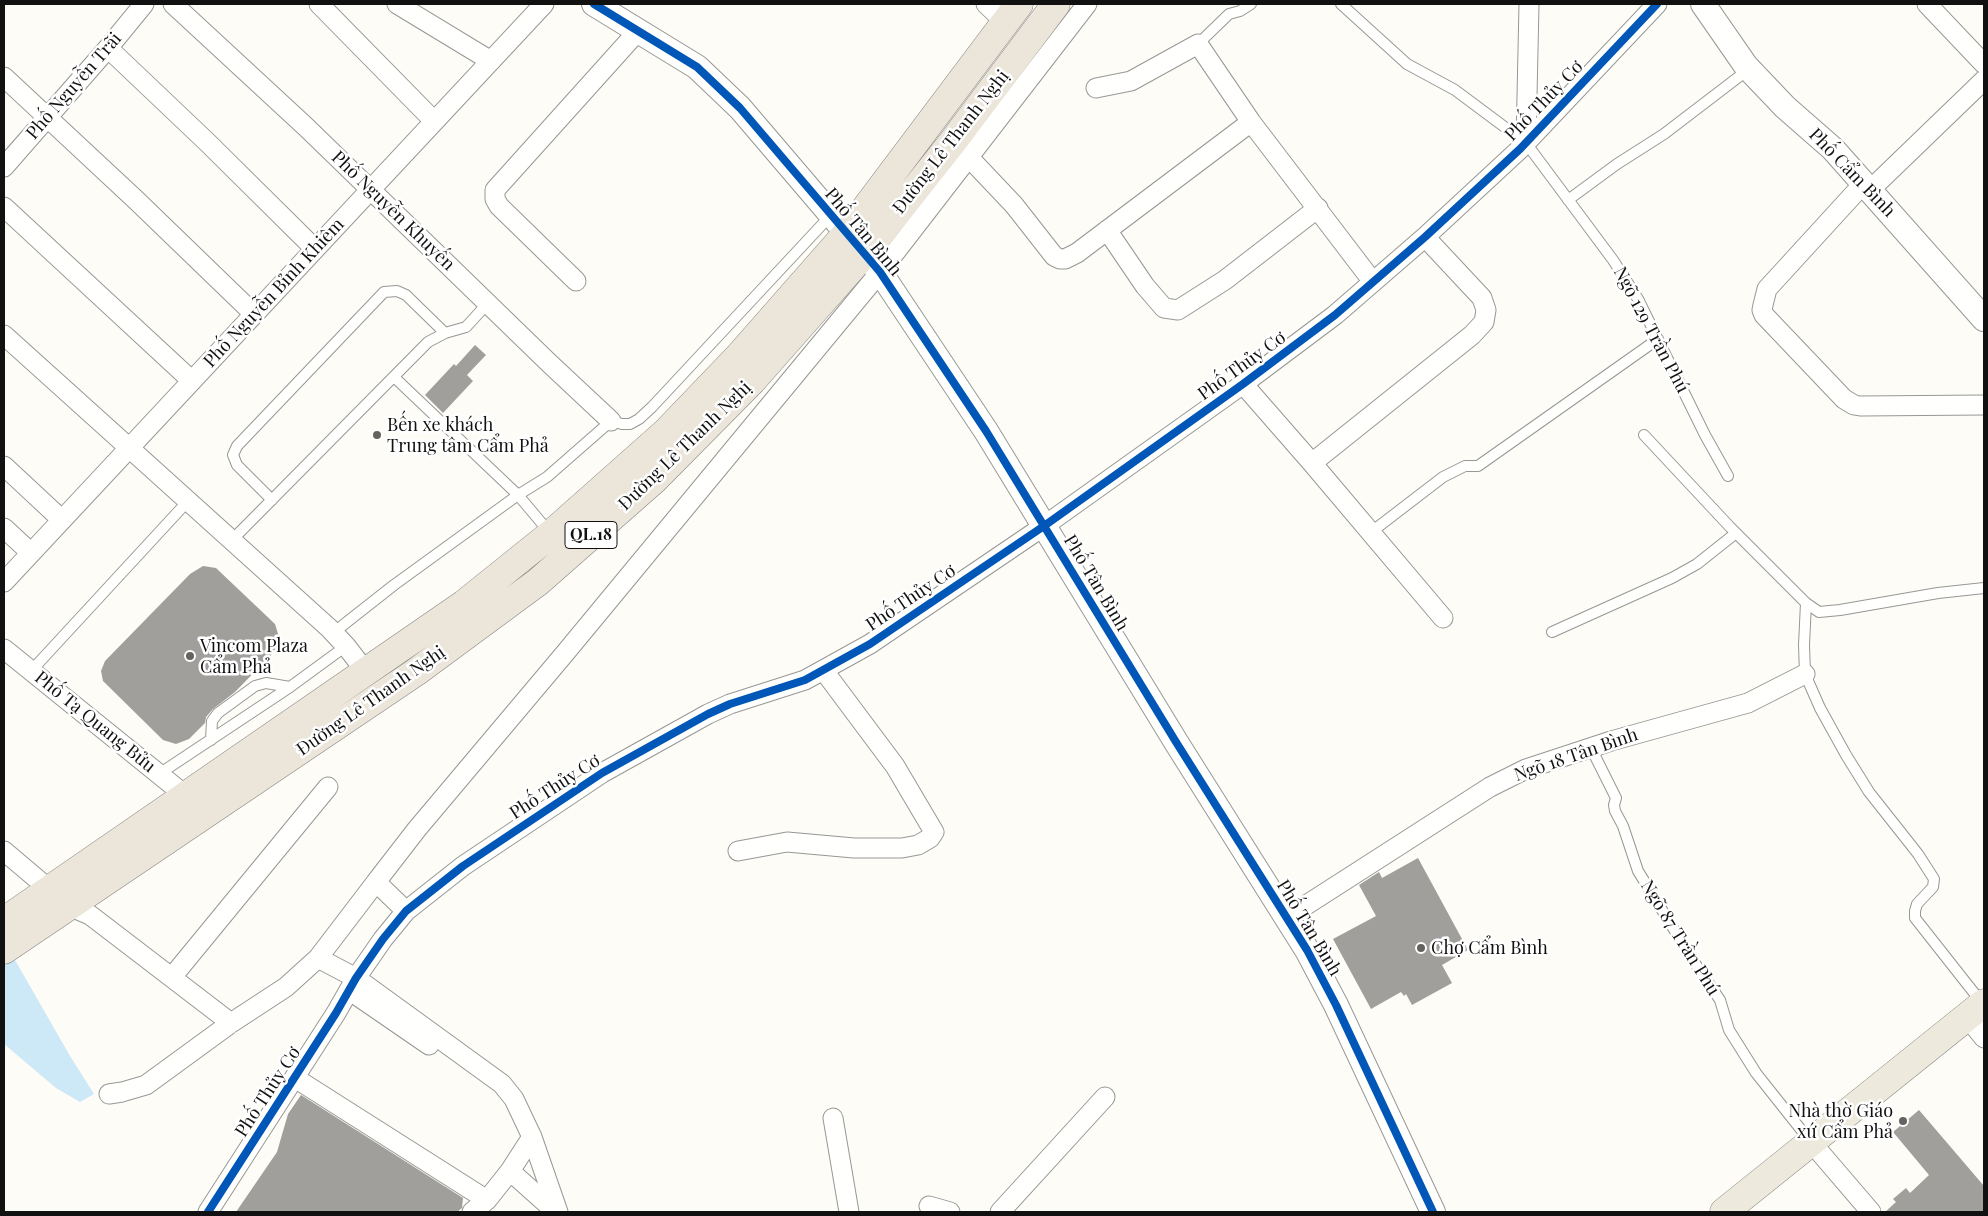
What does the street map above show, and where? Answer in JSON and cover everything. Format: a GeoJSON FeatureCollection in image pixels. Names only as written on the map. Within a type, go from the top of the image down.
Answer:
{"type":"FeatureCollection","features":[{"type":"Feature","properties":{"kind":"highway","name":"Đường Lê Thanh Nghị"},"geometry":{"type":"LineString","coordinates":[[60,898],[416,672],[538,582],[655,479],[872,263],[961,148],[1056,4]]}},
{"type":"Feature","properties":{"kind":"highway","name":"Đường Lê Thanh Nghị"},"geometry":{"type":"LineString","coordinates":[[7,938],[60,898],[186,796],[464,604],[551,534],[666,432],[738,357],[1004,10]]}},
{"type":"Feature","properties":{"kind":"highway"},"geometry":{"type":"LineString","coordinates":[[551,534],[571,552]]}},
{"type":"Feature","properties":{"kind":"main road"},"geometry":{"type":"LineString","coordinates":[[1724,1212],[1978,1008]]}},
{"type":"Feature","properties":{"kind":"street","name":"Phố Nguyễn Trãi"},"geometry":{"type":"LineString","coordinates":[[4,167],[144,4]]}},
{"type":"Feature","properties":{"kind":"street","name":"Phố Nguyễn Khuyến"},"geometry":{"type":"LineString","coordinates":[[173,4],[234,58],[611,421]]}},
{"type":"Feature","properties":{"kind":"street"},"geometry":{"type":"LineString","coordinates":[[318,4],[434,121]]}},
{"type":"Feature","properties":{"kind":"street"},"geometry":{"type":"LineString","coordinates":[[396,4],[491,61]]}},
{"type":"Feature","properties":{"kind":"street","name":"Phố Nguyễn Bỉnh Khiêm"},"geometry":{"type":"LineString","coordinates":[[4,582],[544,4]]}},
{"type":"Feature","properties":{"kind":"street","name":"Phố Tân Bình"},"geometry":{"type":"LineString","coordinates":[[594,4],[697,67],[740,108],[872,263],[986,432],[1176,742],[1307,950],[1336,1005],[1433,1212]]}},
{"type":"Feature","properties":{"kind":"street"},"geometry":{"type":"LineString","coordinates":[[1087,4],[961,148],[1014,205],[1047,248],[1060,259],[1065,259],[1077,253],[1251,122]]}},
{"type":"Feature","properties":{"kind":"street"},"geometry":{"type":"LineString","coordinates":[[1526,143],[1529,4]]}},
{"type":"Feature","properties":{"kind":"street","name":"Phố Thủy Cơ"},"geometry":{"type":"LineString","coordinates":[[208,1212],[336,1014],[352,984],[406,911],[463,866],[610,769],[730,704],[790,686],[824,671],[870,644],[1044,526],[1244,384],[1335,315],[1425,238],[1526,143],[1657,4]]}},
{"type":"Feature","properties":{"kind":"street","name":"Phố Cẩm Bình"},"geometry":{"type":"LineString","coordinates":[[1703,4],[1749,69],[1785,106],[1833,149],[1984,319]]}},
{"type":"Feature","properties":{"kind":"street"},"geometry":{"type":"LineString","coordinates":[[1927,4],[1984,64]]}},
{"type":"Feature","properties":{"kind":"street"},"geometry":{"type":"LineString","coordinates":[[576,281],[499,206],[495,199],[495,190],[638,31]]}},
{"type":"Feature","properties":{"kind":"street"},"geometry":{"type":"LineString","coordinates":[[1096,88],[1131,81],[1198,44],[1251,122],[1373,282]]}},
{"type":"Feature","properties":{"kind":"street"},"geometry":{"type":"LineString","coordinates":[[108,48],[208,143],[315,249]]}},
{"type":"Feature","properties":{"kind":"street"},"geometry":{"type":"LineString","coordinates":[[4,77],[143,206],[254,314]]}},
{"type":"Feature","properties":{"kind":"street"},"geometry":{"type":"LineString","coordinates":[[1984,80],[1867,186],[1767,290],[1762,310],[1764,316],[1844,399],[1854,405],[1984,405]]}},
{"type":"Feature","properties":{"kind":"street"},"geometry":{"type":"LineString","coordinates":[[4,207],[192,381]]}},
{"type":"Feature","properties":{"kind":"street"},"geometry":{"type":"LineString","coordinates":[[1107,230],[1145,286],[1164,308],[1178,310],[1225,280],[1318,208]]}},
{"type":"Feature","properties":{"kind":"street"},"geometry":{"type":"LineString","coordinates":[[1312,463],[1472,335],[1484,322],[1486,310],[1482,298],[1425,238]]}},
{"type":"Feature","properties":{"kind":"street"},"geometry":{"type":"LineString","coordinates":[[109,1094],[146,1085],[231,1023],[286,988],[318,958],[416,829],[560,660],[872,263]]}},
{"type":"Feature","properties":{"kind":"street"},"geometry":{"type":"LineString","coordinates":[[4,335],[340,640],[366,672]]}},
{"type":"Feature","properties":{"kind":"street"},"geometry":{"type":"LineString","coordinates":[[1244,384],[1442,618]]}},
{"type":"Feature","properties":{"kind":"street"},"geometry":{"type":"LineString","coordinates":[[4,466],[62,520]]}},
{"type":"Feature","properties":{"kind":"street"},"geometry":{"type":"LineString","coordinates":[[4,528],[31,553]]}},
{"type":"Feature","properties":{"kind":"street","name":"Phố Tạ Quang Bửu"},"geometry":{"type":"LineString","coordinates":[[4,650],[32,670],[186,796]]}},
{"type":"Feature","properties":{"kind":"street"},"geometry":{"type":"LineString","coordinates":[[738,851],[787,842],[854,848],[902,848],[918,845],[930,838],[934,832],[895,766],[824,671]]}},
{"type":"Feature","properties":{"kind":"street","name":"Ngõ 18 Tân Bình"},"geometry":{"type":"LineString","coordinates":[[1286,918],[1490,787],[1526,769],[1591,748],[1748,703],[1806,674]]}},
{"type":"Feature","properties":{"kind":"street"},"geometry":{"type":"LineString","coordinates":[[172,977],[328,787]]}},
{"type":"Feature","properties":{"kind":"street"},"geometry":{"type":"LineString","coordinates":[[4,851],[60,898],[90,915],[231,1023]]}},
{"type":"Feature","properties":{"kind":"street"},"geometry":{"type":"LineString","coordinates":[[376,882],[406,911]]}},
{"type":"Feature","properties":{"kind":"street"},"geometry":{"type":"LineString","coordinates":[[318,958],[385,1007],[502,1084],[514,1099],[532,1137],[557,1212]]}},
{"type":"Feature","properties":{"kind":"street"},"geometry":{"type":"LineString","coordinates":[[1978,1008],[1984,1038]]}},
{"type":"Feature","properties":{"kind":"street"},"geometry":{"type":"LineString","coordinates":[[295,1078],[479,1206],[510,1171],[532,1137]]}},
{"type":"Feature","properties":{"kind":"street"},"geometry":{"type":"LineString","coordinates":[[1000,1212],[1104,1097]]}},
{"type":"Feature","properties":{"kind":"street"},"geometry":{"type":"LineString","coordinates":[[833,1118],[849,1212]]}},
{"type":"Feature","properties":{"kind":"street"},"geometry":{"type":"LineString","coordinates":[[1811,1142],[1871,1212]]}},
{"type":"Feature","properties":{"kind":"street"},"geometry":{"type":"LineString","coordinates":[[510,1171],[557,1212]]}},
{"type":"Feature","properties":{"kind":"street"},"geometry":{"type":"LineString","coordinates":[[929,1206],[950,1212]]}},
{"type":"Feature","properties":{"kind":"lane"},"geometry":{"type":"LineString","coordinates":[[1198,44],[1229,14],[1240,11],[1252,4]]}},
{"type":"Feature","properties":{"kind":"lane","name":"Ngõ 129 Trần Phú"},"geometry":{"type":"LineString","coordinates":[[1341,4],[1407,64],[1455,90],[1526,143],[1613,260],[1638,299],[1728,476]]}},
{"type":"Feature","properties":{"kind":"lane"},"geometry":{"type":"LineString","coordinates":[[1568,200],[1617,164],[1664,134],[1749,69]]}},
{"type":"Feature","properties":{"kind":"lane"},"geometry":{"type":"LineString","coordinates":[[159,774],[290,687],[394,585],[518,495],[547,477],[611,421],[630,424],[639,419],[839,224]]}},
{"type":"Feature","properties":{"kind":"lane"},"geometry":{"type":"LineString","coordinates":[[272,500],[237,465],[233,456],[237,446],[384,292],[398,290],[406,295],[446,333]]}},
{"type":"Feature","properties":{"kind":"lane"},"geometry":{"type":"LineString","coordinates":[[231,541],[428,342],[446,333],[466,327],[488,303]]}},
{"type":"Feature","properties":{"kind":"lane"},"geometry":{"type":"LineString","coordinates":[[1370,533],[1443,477],[1465,466],[1478,466],[1658,339]]}},
{"type":"Feature","properties":{"kind":"lane"},"geometry":{"type":"LineString","coordinates":[[394,377],[518,495],[551,534]]}},
{"type":"Feature","properties":{"kind":"lane"},"geometry":{"type":"LineString","coordinates":[[1644,435],[1736,533],[1806,603],[1819,612],[1938,593],[1984,588]]}},
{"type":"Feature","properties":{"kind":"lane"},"geometry":{"type":"LineString","coordinates":[[32,670],[188,501]]}},
{"type":"Feature","properties":{"kind":"lane"},"geometry":{"type":"LineString","coordinates":[[1552,632],[1672,578],[1697,564],[1736,533]]}},
{"type":"Feature","properties":{"kind":"lane"},"geometry":{"type":"LineString","coordinates":[[1806,603],[1804,645],[1806,674],[1820,708],[1864,785],[1918,854],[1934,879],[1933,887],[1918,904],[1915,918],[1978,1008]]}},
{"type":"Feature","properties":{"kind":"lane"},"geometry":{"type":"LineString","coordinates":[[211,740],[212,721],[218,713],[255,686],[266,683],[290,687]]}},
{"type":"Feature","properties":{"kind":"lane","name":"Ngõ 87 Trần Phú"},"geometry":{"type":"LineString","coordinates":[[1591,748],[1616,798],[1614,805],[1638,871],[1694,962],[1720,1000],[1729,1030],[1752,1066],[1811,1142]]}},
{"type":"Feature","properties":{"kind":"water"},"geometry":{"type":"Polygon","coordinates":[[[4,945],[15,960],[94,1094],[80,1102],[56,1088],[4,1044],[4,945]]]}},
{"type":"Feature","properties":{"kind":"building"},"geometry":{"type":"Polygon","coordinates":[[[475,345],[486,355],[467,375],[473,381],[443,413],[425,395],[475,345]]]}},
{"type":"Feature","properties":{"kind":"building","name":"Vincom Plaza Cẩm Phả"},"geometry":{"type":"Polygon","coordinates":[[[203,566],[216,568],[275,624],[279,637],[274,652],[235,692],[213,709],[206,717],[205,723],[189,739],[176,744],[163,740],[103,681],[101,671],[105,661],[190,574],[203,566]]]}},
{"type":"Feature","properties":{"kind":"building","name":"Chợ Cẩm Bình"},"geometry":{"type":"Polygon","coordinates":[[[1418,858],[1468,950],[1442,965],[1452,983],[1412,1005],[1406,994],[1404,996],[1401,992],[1371,1009],[1333,939],[1376,916],[1359,885],[1379,872],[1382,878],[1418,858]]]}},
{"type":"Feature","properties":{"kind":"building"},"geometry":{"type":"Polygon","coordinates":[[[301,1095],[463,1198],[462,1208],[457,1212],[236,1212],[277,1152],[288,1114],[301,1095]]]}},
{"type":"Feature","properties":{"kind":"building"},"geometry":{"type":"Polygon","coordinates":[[[1919,1110],[1984,1186],[1984,1212],[1885,1212],[1896,1202],[1893,1199],[1906,1188],[1910,1193],[1929,1175],[1893,1132],[1919,1110]]]}},
{"type":"Feature","properties":{"kind":"cycle path"},"geometry":{"type":"LineString","coordinates":[[594,4],[697,67],[740,108],[880,272],[986,431],[1176,742],[1307,950],[1336,1005],[1433,1212]]}},
{"type":"Feature","properties":{"kind":"cycle path"},"geometry":{"type":"LineString","coordinates":[[208,1212],[336,1013],[356,978],[383,939],[406,911],[463,866],[602,773],[708,714],[730,704],[805,680],[870,644],[1044,526],[1243,384],[1335,315],[1425,237],[1520,149],[1657,4]]}},
{"type":"Feature","properties":{"kind":"place","name":"Bến xe khách Trung tâm Cẩm Phả"},"geometry":{"type":"Point","coordinates":[377,435]}},
{"type":"Feature","properties":{"kind":"place","name":"Vincom Plaza Cẩm Phả"},"geometry":{"type":"Point","coordinates":[190,656]}},
{"type":"Feature","properties":{"kind":"place","name":"Chợ Cẩm Bình"},"geometry":{"type":"Point","coordinates":[1421,948]}},
{"type":"Feature","properties":{"kind":"place","name":"Nhà thờ Giáo xứ Cẩm Phả"},"geometry":{"type":"Point","coordinates":[1903,1121]}}]}
